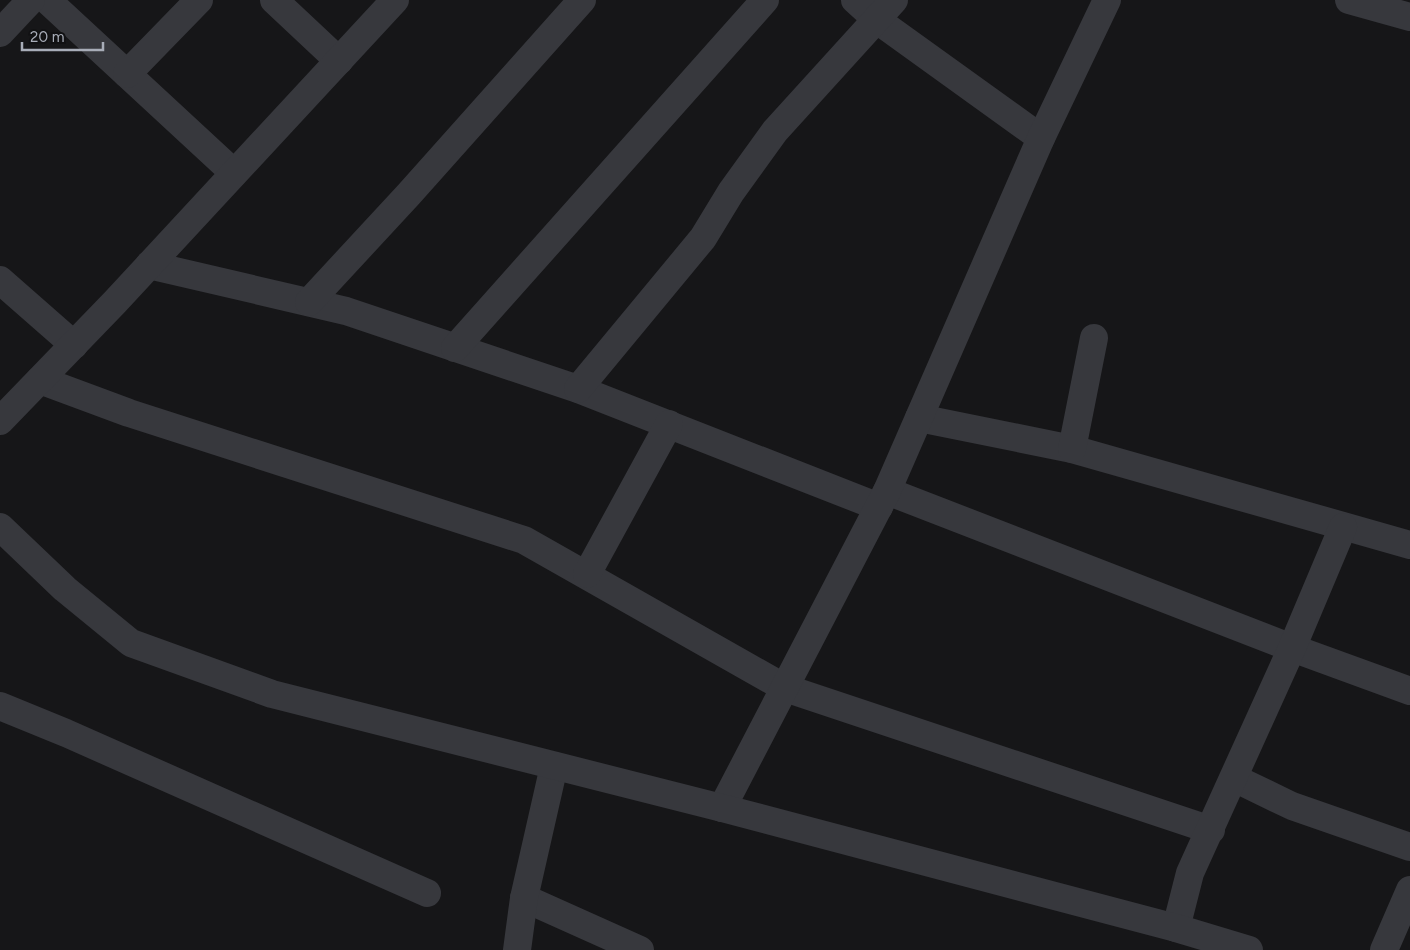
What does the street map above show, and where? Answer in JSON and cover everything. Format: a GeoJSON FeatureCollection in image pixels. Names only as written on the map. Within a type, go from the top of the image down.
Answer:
{"type":"FeatureCollection","features":[{"type":"Feature","properties":{"kind":"street"},"geometry":{"type":"LineString","coordinates":[[0,33],[31,0]]}},
{"type":"Feature","properties":{"kind":"street"},"geometry":{"type":"LineString","coordinates":[[47,0],[234,173]]}},
{"type":"Feature","properties":{"kind":"street"},"geometry":{"type":"LineString","coordinates":[[127,74],[199,0]]}},
{"type":"Feature","properties":{"kind":"street"},"geometry":{"type":"LineString","coordinates":[[274,0],[339,61]]}},
{"type":"Feature","properties":{"kind":"street"},"geometry":{"type":"LineString","coordinates":[[0,421],[74,345],[395,0]]}},
{"type":"Feature","properties":{"kind":"street"},"geometry":{"type":"LineString","coordinates":[[309,302],[409,194],[582,0]]}},
{"type":"Feature","properties":{"kind":"street"},"geometry":{"type":"LineString","coordinates":[[455,348],[765,0]]}},
{"type":"Feature","properties":{"kind":"street"},"geometry":{"type":"LineString","coordinates":[[855,0],[885,10],[1041,138]]}},
{"type":"Feature","properties":{"kind":"street"},"geometry":{"type":"LineString","coordinates":[[722,808],[883,499],[1041,138],[1107,0]]}},
{"type":"Feature","properties":{"kind":"street"},"geometry":{"type":"LineString","coordinates":[[1348,0],[1410,18]]}},
{"type":"Feature","properties":{"kind":"street"},"geometry":{"type":"LineString","coordinates":[[578,389],[703,238],[731,192],[775,131],[885,10]]}},
{"type":"Feature","properties":{"kind":"street"},"geometry":{"type":"LineString","coordinates":[[149,265],[346,311],[578,389],[669,424],[883,499],[1410,691]]}},
{"type":"Feature","properties":{"kind":"street"},"geometry":{"type":"LineString","coordinates":[[0,280],[74,345]]}},
{"type":"Feature","properties":{"kind":"street"},"geometry":{"type":"LineString","coordinates":[[1072,449],[1094,338]]}},
{"type":"Feature","properties":{"kind":"street"},"geometry":{"type":"LineString","coordinates":[[40,380],[129,413],[524,540],[785,688],[1211,830]]}},
{"type":"Feature","properties":{"kind":"street"},"geometry":{"type":"LineString","coordinates":[[919,418],[1072,449],[1410,545]]}},
{"type":"Feature","properties":{"kind":"street"},"geometry":{"type":"LineString","coordinates":[[587,574],[669,424]]}},
{"type":"Feature","properties":{"kind":"street"},"geometry":{"type":"LineString","coordinates":[[1176,928],[1190,873],[1292,648],[1343,526]]}},
{"type":"Feature","properties":{"kind":"street"},"geometry":{"type":"LineString","coordinates":[[0,527],[66,589],[131,643],[272,694],[722,808],[1176,928],[1249,950]]}},
{"type":"Feature","properties":{"kind":"street"},"geometry":{"type":"LineString","coordinates":[[0,706],[66,733],[427,892]]}},
{"type":"Feature","properties":{"kind":"street"},"geometry":{"type":"LineString","coordinates":[[517,950],[524,898],[554,766]]}},
{"type":"Feature","properties":{"kind":"street"},"geometry":{"type":"LineString","coordinates":[[1234,778],[1292,806],[1410,847]]}},
{"type":"Feature","properties":{"kind":"street"},"geometry":{"type":"LineString","coordinates":[[1384,950],[1410,890]]}},
{"type":"Feature","properties":{"kind":"street"},"geometry":{"type":"LineString","coordinates":[[524,898],[640,950]]}}]}
